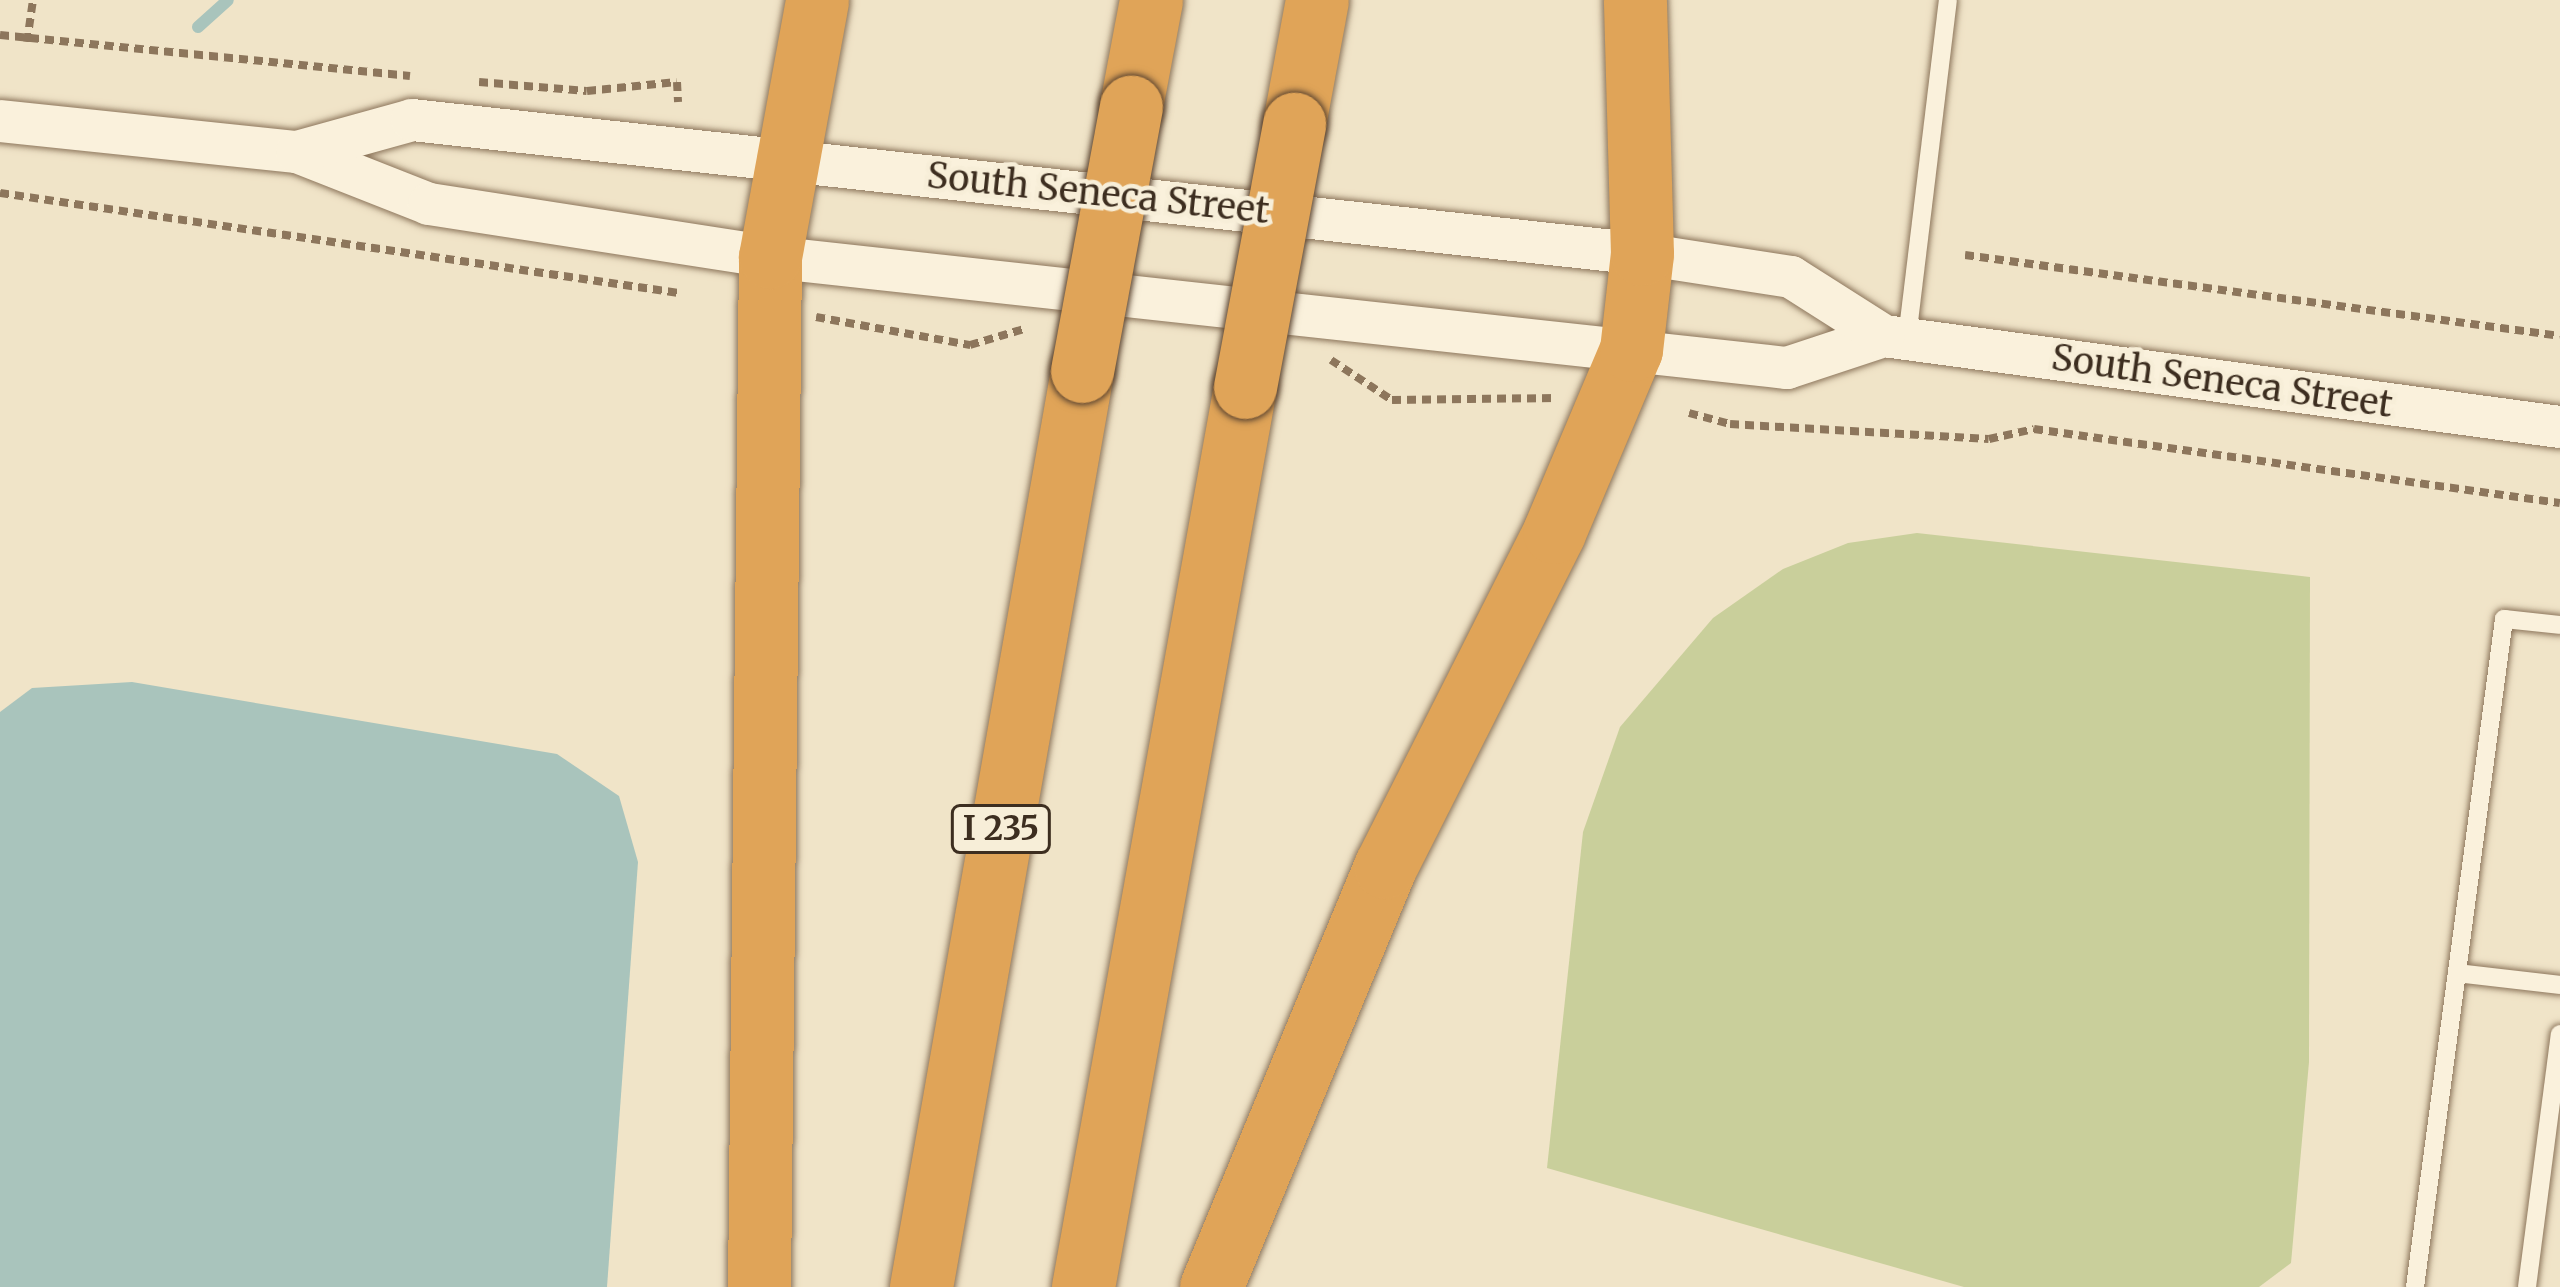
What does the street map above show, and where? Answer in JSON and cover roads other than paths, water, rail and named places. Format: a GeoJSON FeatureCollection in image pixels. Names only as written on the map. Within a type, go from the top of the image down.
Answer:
{"type":"FeatureCollection","features":[{"type":"Feature","properties":{"kind":"highway"},"geometry":{"type":"LineString","coordinates":[[759,1287],[770,257],[783,158],[817,0]]}},
{"type":"Feature","properties":{"kind":"highway","name":"I 235"},"geometry":{"type":"LineString","coordinates":[[921,1287],[1151,0]]}},
{"type":"Feature","properties":{"kind":"highway"},"geometry":{"type":"LineString","coordinates":[[1083,1287],[1317,0]]}},
{"type":"Feature","properties":{"kind":"highway"},"geometry":{"type":"LineString","coordinates":[[1211,1287],[1385,867],[1554,532],[1631,350],[1642,254],[1635,0]]}},
{"type":"Feature","properties":{"kind":"street","name":"South Seneca Street"},"geometry":{"type":"LineString","coordinates":[[297,152],[412,119],[1642,254],[1791,277],[1896,337],[2560,427]]}},
{"type":"Feature","properties":{"kind":"street","name":"South Seneca Street"},"geometry":{"type":"LineString","coordinates":[[0,121],[297,152],[429,204],[770,257],[1787,368],[1896,337]]}},
{"type":"Feature","properties":{"kind":"lane"},"geometry":{"type":"LineString","coordinates":[[1896,337],[1948,0]]}},
{"type":"Feature","properties":{"kind":"lane"},"geometry":{"type":"LineString","coordinates":[[2415,1287],[2504,620],[2560,625]]}},
{"type":"Feature","properties":{"kind":"lane"},"geometry":{"type":"LineString","coordinates":[[2457,973],[2560,985]]}},
{"type":"Feature","properties":{"kind":"lane"},"geometry":{"type":"LineString","coordinates":[[2527,1287],[2560,1034]]}},
{"type":"Feature","properties":{"kind":"water"},"geometry":{"type":"Polygon","coordinates":[[[132,682],[557,754],[619,796],[638,862],[607,1287],[0,1287],[0,712],[32,688],[132,682]]]}},
{"type":"Feature","properties":{"kind":"waterway"},"geometry":{"type":"LineString","coordinates":[[198,27],[228,0]]}}]}
